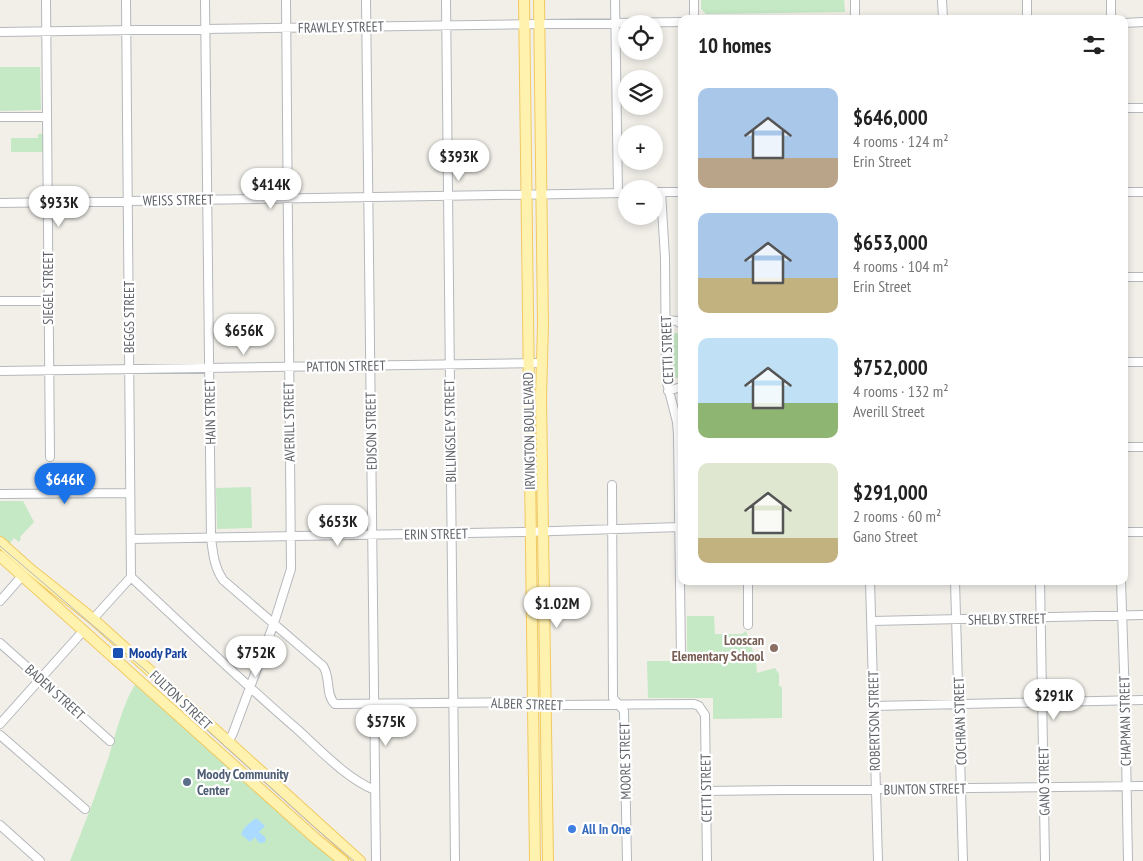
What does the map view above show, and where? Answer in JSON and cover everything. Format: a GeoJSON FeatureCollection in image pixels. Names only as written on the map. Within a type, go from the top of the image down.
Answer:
{"type":"FeatureCollection","features":[{"type":"Feature","properties":{"kind":"main road","name":"IRVINGTON BOULEVARD"},"geometry":{"type":"LineString","coordinates":[[524,0],[535,861]]}},
{"type":"Feature","properties":{"kind":"main road","name":"IRVINGTON BOULEVARD"},"geometry":{"type":"LineString","coordinates":[[539,0],[543,531],[548,861]]}},
{"type":"Feature","properties":{"kind":"main road"},"geometry":{"type":"LineString","coordinates":[[525,110],[540,110]]}},
{"type":"Feature","properties":{"kind":"main road"},"geometry":{"type":"LineString","coordinates":[[528,272],[542,272]]}},
{"type":"Feature","properties":{"kind":"main road"},"geometry":{"type":"LineString","coordinates":[[528,421],[542,421]]}},
{"type":"Feature","properties":{"kind":"main road","name":"FULTON STREET"},"geometry":{"type":"LineString","coordinates":[[0,542],[30,569],[93,619],[360,861]]}},
{"type":"Feature","properties":{"kind":"main road","name":"FULTON STREET"},"geometry":{"type":"LineString","coordinates":[[0,556],[343,861]]}},
{"type":"Feature","properties":{"kind":"main road"},"geometry":{"type":"LineString","coordinates":[[531,617],[544,617]]}},
{"type":"Feature","properties":{"kind":"main road"},"geometry":{"type":"LineString","coordinates":[[534,802],[547,802]]}},
{"type":"Feature","properties":{"kind":"street","name":"SIEGEL STREET"},"geometry":{"type":"LineString","coordinates":[[46,0],[50,457]]}},
{"type":"Feature","properties":{"kind":"street","name":"BEGGS STREET"},"geometry":{"type":"LineString","coordinates":[[126,0],[131,577]]}},
{"type":"Feature","properties":{"kind":"street","name":"HAIN STREET"},"geometry":{"type":"LineString","coordinates":[[205,0],[211,538],[214,563],[223,580],[323,666],[328,675],[332,702],[343,705]]}},
{"type":"Feature","properties":{"kind":"street","name":"AVERILL STREET"},"geometry":{"type":"LineString","coordinates":[[228,743],[250,689],[290,577],[286,0]]}},
{"type":"Feature","properties":{"kind":"street","name":"EDISON STREET"},"geometry":{"type":"LineString","coordinates":[[366,0],[376,861]]}},
{"type":"Feature","properties":{"kind":"street","name":"BILLINGSLEY STREET"},"geometry":{"type":"LineString","coordinates":[[446,0],[455,861]]}},
{"type":"Feature","properties":{"kind":"street"},"geometry":{"type":"LineString","coordinates":[[615,0],[621,180]]}},
{"type":"Feature","properties":{"kind":"street"},"geometry":{"type":"LineString","coordinates":[[694,0],[694,15]]}},
{"type":"Feature","properties":{"kind":"street"},"geometry":{"type":"LineString","coordinates":[[855,0],[855,15]]}},
{"type":"Feature","properties":{"kind":"street"},"geometry":{"type":"LineString","coordinates":[[942,0],[943,15]]}},
{"type":"Feature","properties":{"kind":"street"},"geometry":{"type":"LineString","coordinates":[[1026,0],[1027,15]]}},
{"type":"Feature","properties":{"kind":"street"},"geometry":{"type":"LineString","coordinates":[[1111,0],[1111,15]]}},
{"type":"Feature","properties":{"kind":"street","name":"FRAWLEY STREET"},"geometry":{"type":"LineString","coordinates":[[0,32],[678,22]]}},
{"type":"Feature","properties":{"kind":"street"},"geometry":{"type":"LineString","coordinates":[[1128,23],[1143,22]]}},
{"type":"Feature","properties":{"kind":"street"},"geometry":{"type":"LineString","coordinates":[[1128,108],[1143,108]]}},
{"type":"Feature","properties":{"kind":"street"},"geometry":{"type":"LineString","coordinates":[[0,117],[47,117]]}},
{"type":"Feature","properties":{"kind":"street"},"geometry":{"type":"LineString","coordinates":[[663,192],[678,192]]}},
{"type":"Feature","properties":{"kind":"street"},"geometry":{"type":"LineString","coordinates":[[1128,192],[1143,192]]}},
{"type":"Feature","properties":{"kind":"street","name":"WEISS STREET"},"geometry":{"type":"LineString","coordinates":[[0,203],[448,194],[618,193]]}},
{"type":"Feature","properties":{"kind":"street","name":"CETTI STREET"},"geometry":{"type":"LineString","coordinates":[[662,225],[665,258],[666,378],[677,422],[678,434]]}},
{"type":"Feature","properties":{"kind":"street"},"geometry":{"type":"LineString","coordinates":[[1128,277],[1143,277]]}},
{"type":"Feature","properties":{"kind":"street"},"geometry":{"type":"LineString","coordinates":[[0,302],[48,301]]}},
{"type":"Feature","properties":{"kind":"street"},"geometry":{"type":"LineString","coordinates":[[666,320],[678,322]]}},
{"type":"Feature","properties":{"kind":"street"},"geometry":{"type":"LineString","coordinates":[[1128,362],[1143,362]]}},
{"type":"Feature","properties":{"kind":"street","name":"PATTON STREET"},"geometry":{"type":"LineString","coordinates":[[0,371],[542,363]]}},
{"type":"Feature","properties":{"kind":"street"},"geometry":{"type":"LineString","coordinates":[[668,392],[678,388]]}},
{"type":"Feature","properties":{"kind":"street"},"geometry":{"type":"LineString","coordinates":[[1128,447],[1143,447]]}},
{"type":"Feature","properties":{"kind":"street","name":"MOORE STREET"},"geometry":{"type":"LineString","coordinates":[[612,485],[613,698],[624,711],[627,861]]}},
{"type":"Feature","properties":{"kind":"street"},"geometry":{"type":"LineString","coordinates":[[0,494],[130,493]]}},
{"type":"Feature","properties":{"kind":"street","name":"ERIN STREET"},"geometry":{"type":"LineString","coordinates":[[131,539],[530,532],[678,527]]}},
{"type":"Feature","properties":{"kind":"street"},"geometry":{"type":"LineString","coordinates":[[1128,532],[1143,532]]}},
{"type":"Feature","properties":{"kind":"street"},"geometry":{"type":"LineString","coordinates":[[0,601],[22,576]]}},
{"type":"Feature","properties":{"kind":"street"},"geometry":{"type":"LineString","coordinates":[[93,619],[131,577],[250,689],[359,782],[375,790]]}},
{"type":"Feature","properties":{"kind":"street","name":"CETTI STREET"},"geometry":{"type":"LineString","coordinates":[[681,585],[681,657]]}},
{"type":"Feature","properties":{"kind":"street"},"geometry":{"type":"LineString","coordinates":[[748,585],[748,625]]}},
{"type":"Feature","properties":{"kind":"street","name":"ROBERTSON STREET"},"geometry":{"type":"LineString","coordinates":[[870,585],[878,861]]}},
{"type":"Feature","properties":{"kind":"street","name":"COCHRAN STREET"},"geometry":{"type":"LineString","coordinates":[[956,585],[963,861]]}},
{"type":"Feature","properties":{"kind":"street","name":"GANO STREET"},"geometry":{"type":"LineString","coordinates":[[1040,585],[1046,861]]}},
{"type":"Feature","properties":{"kind":"street","name":"CHAPMAN STREET"},"geometry":{"type":"LineString","coordinates":[[1121,585],[1128,861]]}},
{"type":"Feature","properties":{"kind":"street","name":"SHELBY STREET"},"geometry":{"type":"LineString","coordinates":[[872,621],[1143,615]]}},
{"type":"Feature","properties":{"kind":"street"},"geometry":{"type":"LineString","coordinates":[[0,724],[84,630]]}},
{"type":"Feature","properties":{"kind":"street","name":"BADEN STREET"},"geometry":{"type":"LineString","coordinates":[[0,643],[110,741]]}},
{"type":"Feature","properties":{"kind":"street"},"geometry":{"type":"LineString","coordinates":[[874,706],[1143,700]]}},
{"type":"Feature","properties":{"kind":"street","name":"ALBER STREET"},"geometry":{"type":"LineString","coordinates":[[343,705],[454,703],[694,704],[699,706],[705,716]]}},
{"type":"Feature","properties":{"kind":"street","name":"CETTI STREET"},"geometry":{"type":"LineString","coordinates":[[705,716],[707,861]]}},
{"type":"Feature","properties":{"kind":"street"},"geometry":{"type":"LineString","coordinates":[[0,735],[85,809]]}},
{"type":"Feature","properties":{"kind":"street","name":"BUNTON STREET"},"geometry":{"type":"LineString","coordinates":[[706,791],[1143,786]]}},
{"type":"Feature","properties":{"kind":"street"},"geometry":{"type":"LineString","coordinates":[[0,825],[40,861]]}},
{"type":"Feature","properties":{"kind":"green space"},"geometry":{"type":"Polygon","coordinates":[[[701,0],[844,0],[845,12],[706,14],[701,9],[701,0]]]}},
{"type":"Feature","properties":{"kind":"green space"},"geometry":{"type":"Polygon","coordinates":[[[0,67],[40,67],[41,110],[0,111],[0,67]]]}},
{"type":"Feature","properties":{"kind":"green space"},"geometry":{"type":"Polygon","coordinates":[[[38,134],[44,134],[44,152],[11,152],[11,138],[38,138],[38,134]]]}},
{"type":"Feature","properties":{"kind":"green space"},"geometry":{"type":"Polygon","coordinates":[[[675,333],[678,333],[678,378],[673,377],[673,336],[675,333]]]}},
{"type":"Feature","properties":{"kind":"green space"},"geometry":{"type":"Polygon","coordinates":[[[251,487],[252,528],[217,529],[216,488],[251,487]]]}},
{"type":"Feature","properties":{"kind":"green space"},"geometry":{"type":"Polygon","coordinates":[[[0,501],[23,501],[34,522],[20,537],[19,542],[14,538],[9,544],[0,536],[0,501]]]}},
{"type":"Feature","properties":{"kind":"green space"},"geometry":{"type":"Polygon","coordinates":[[[687,616],[714,616],[715,634],[742,634],[746,631],[756,660],[757,673],[775,668],[779,674],[779,686],[782,687],[782,718],[713,719],[713,698],[648,698],[647,661],[687,661],[687,616]]]}},
{"type":"Feature","properties":{"kind":"green space","name":"Moody Park"},"geometry":{"type":"Polygon","coordinates":[[[138,681],[341,861],[70,861],[100,783],[117,727],[129,696],[138,681]]]}},
{"type":"Feature","properties":{"kind":"water"},"geometry":{"type":"Polygon","coordinates":[[[256,818],[265,826],[259,832],[266,838],[265,842],[262,843],[258,842],[255,837],[250,842],[241,834],[245,827],[256,818]]]}},
{"type":"Feature","properties":{"kind":"tram line"},"geometry":{"type":"LineString","coordinates":[[0,546],[145,670],[197,721],[354,861]]}},
{"type":"Feature","properties":{"kind":"place","name":"Looscan Elementary School"},"geometry":{"type":"Point","coordinates":[774,648]}},
{"type":"Feature","properties":{"kind":"place","name":"Moody Park"},"geometry":{"type":"Point","coordinates":[118,653]}},
{"type":"Feature","properties":{"kind":"place","name":"Moody Community Center"},"geometry":{"type":"Point","coordinates":[187,782]}},
{"type":"Feature","properties":{"kind":"place","name":"All In One"},"geometry":{"type":"Point","coordinates":[572,829]}}]}
